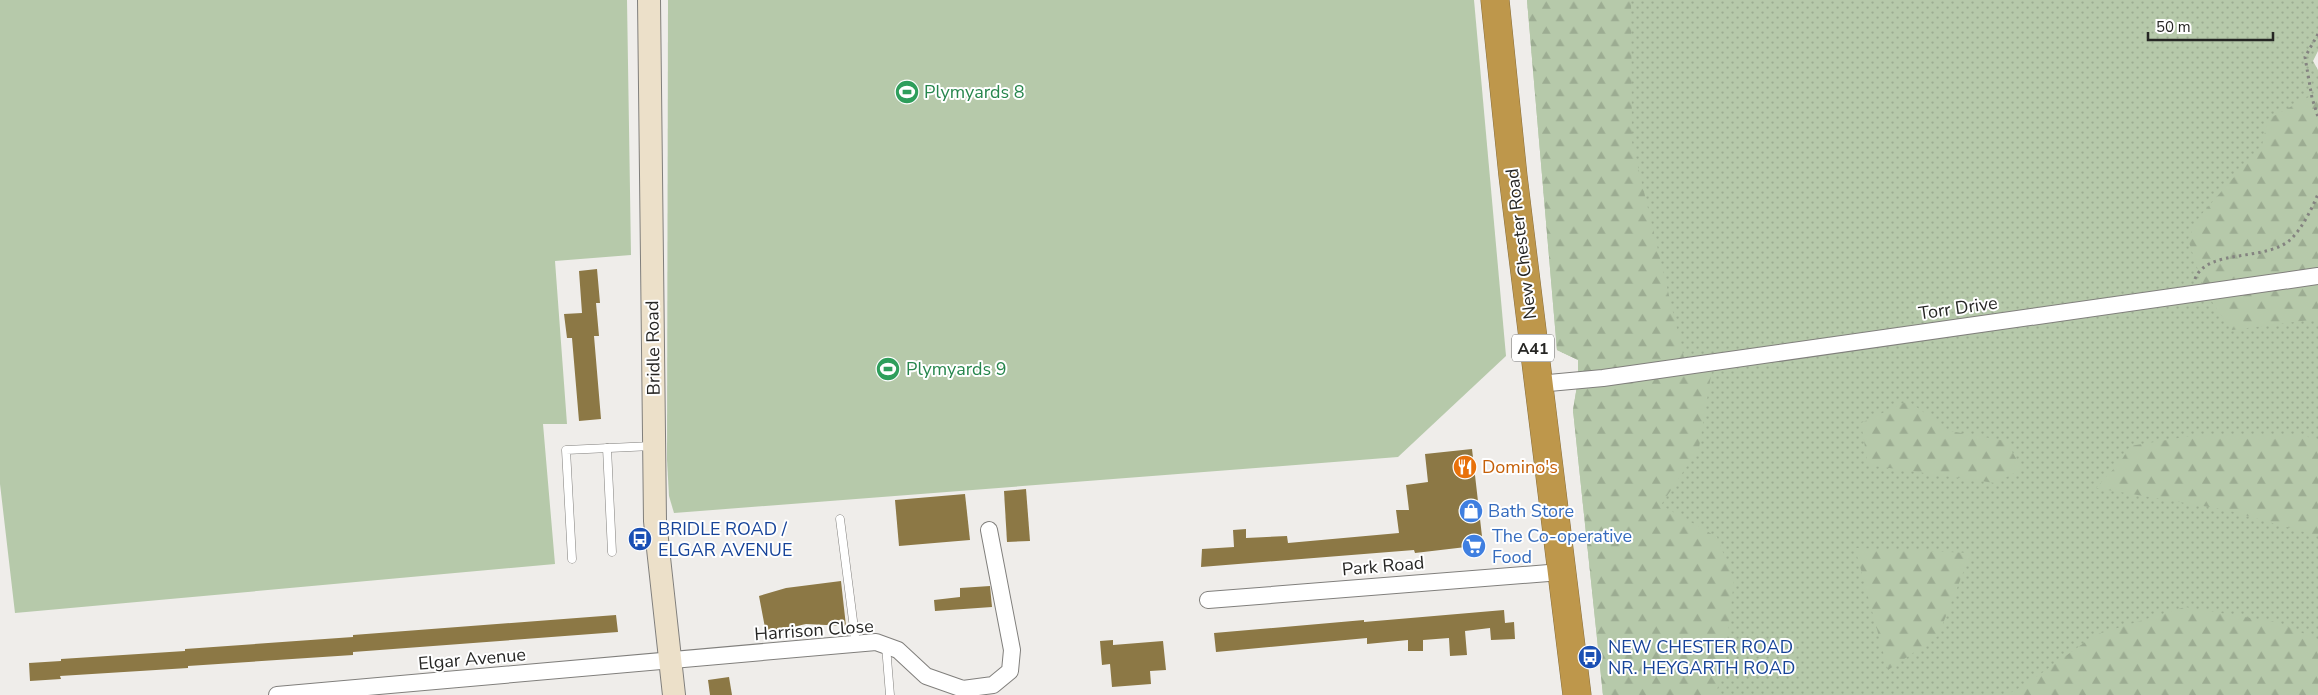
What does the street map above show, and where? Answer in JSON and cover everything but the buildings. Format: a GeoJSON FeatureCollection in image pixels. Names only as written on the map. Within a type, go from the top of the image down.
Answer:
{"type":"FeatureCollection","features":[{"type":"Feature","properties":{"kind":"highway","name":"New Chester Road"},"geometry":{"type":"LineString","coordinates":[[1496,0],[1513,176],[1577,695]]}},
{"type":"Feature","properties":{"kind":"street","name":"Bridle Road"},"geometry":{"type":"LineString","coordinates":[[649,0],[655,521],[674,695]]}},
{"type":"Feature","properties":{"kind":"street","name":"Torr Drive"},"geometry":{"type":"LineString","coordinates":[[1538,384],[1603,378],[2318,276]]}},
{"type":"Feature","properties":{"kind":"street","name":"Harrison Close"},"geometry":{"type":"LineString","coordinates":[[670,662],[876,642],[898,650],[926,676],[963,688],[994,685],[1010,671],[1012,650],[989,530]]}},
{"type":"Feature","properties":{"kind":"street","name":"Park Road"},"geometry":{"type":"LineString","coordinates":[[1208,600],[1561,572]]}},
{"type":"Feature","properties":{"kind":"street","name":"Elgar Avenue"},"geometry":{"type":"LineString","coordinates":[[276,695],[670,662]]}},
{"type":"Feature","properties":{"kind":"lane"},"geometry":{"type":"LineString","coordinates":[[572,559],[564,452],[569,450],[654,446]]}},
{"type":"Feature","properties":{"kind":"lane"},"geometry":{"type":"LineString","coordinates":[[607,448],[612,552]]}},
{"type":"Feature","properties":{"kind":"lane"},"geometry":{"type":"LineString","coordinates":[[840,519],[856,644]]}},
{"type":"Feature","properties":{"kind":"lane"},"geometry":{"type":"LineString","coordinates":[[886,646],[890,695]]}},
{"type":"Feature","properties":{"kind":"path"},"geometry":{"type":"LineString","coordinates":[[2318,34],[2305,57],[2312,98],[2318,117]]}},
{"type":"Feature","properties":{"kind":"path"},"geometry":{"type":"LineString","coordinates":[[2194,294],[2194,282],[2198,271],[2212,262],[2275,250],[2293,238],[2318,194]]}},
{"type":"Feature","properties":{"kind":"green space"},"geometry":{"type":"Polygon","coordinates":[[[0,0],[627,0],[631,255],[555,261],[567,424],[543,424],[555,564],[15,613],[0,484],[0,0]]]}},
{"type":"Feature","properties":{"kind":"green space"},"geometry":{"type":"Polygon","coordinates":[[[668,0],[1474,0],[1506,356],[1398,457],[674,513],[669,496],[667,460],[668,0]]]}},
{"type":"Feature","properties":{"kind":"green space"},"geometry":{"type":"Polygon","coordinates":[[[1527,0],[2318,0],[2318,51],[2313,61],[2318,70],[2318,695],[1603,695],[1573,410],[1578,380],[1578,360],[1557,350],[1527,0]]]}},
{"type":"Feature","properties":{"kind":"green space"},"geometry":{"type":"Polygon","coordinates":[[[1527,0],[1631,0],[1632,142],[1686,366],[1713,363],[1699,448],[1661,505],[1717,537],[1734,580],[1726,651],[1716,695],[1603,695],[1573,410],[1578,380],[1578,360],[1557,350],[1527,0]]]}},
{"type":"Feature","properties":{"kind":"green space"},"geometry":{"type":"Polygon","coordinates":[[[2318,92],[2318,319],[2232,330],[2205,292],[2188,239],[2200,216],[2262,145],[2268,119],[2318,92]]]}},
{"type":"Feature","properties":{"kind":"green space"},"geometry":{"type":"Polygon","coordinates":[[[1908,401],[1950,431],[2006,441],[2022,469],[1995,483],[1868,465],[1861,423],[1908,401]]]}},
{"type":"Feature","properties":{"kind":"green space"},"geometry":{"type":"Polygon","coordinates":[[[2203,434],[2307,436],[2318,444],[2318,536],[2227,510],[2096,488],[2121,461],[2130,446],[2203,434]]]}},
{"type":"Feature","properties":{"kind":"green space"},"geometry":{"type":"Polygon","coordinates":[[[1855,548],[1971,553],[1938,636],[1888,670],[1855,548]]]}},
{"type":"Feature","properties":{"kind":"green space"},"geometry":{"type":"Polygon","coordinates":[[[2185,607],[2280,623],[2318,640],[2318,695],[2006,695],[2025,685],[2095,635],[2185,607]]]}},
{"type":"Feature","properties":{"kind":"place","name":"Plymyards 8"},"geometry":{"type":"Point","coordinates":[907,92]}},
{"type":"Feature","properties":{"kind":"place","name":"Plymyards 9"},"geometry":{"type":"Point","coordinates":[888,369]}},
{"type":"Feature","properties":{"kind":"place","name":"Domino's"},"geometry":{"type":"Point","coordinates":[1465,467]}},
{"type":"Feature","properties":{"kind":"place","name":"Bath Store"},"geometry":{"type":"Point","coordinates":[1471,511]}},
{"type":"Feature","properties":{"kind":"place","name":"BRIDLE ROAD / ELGAR AVENUE"},"geometry":{"type":"Point","coordinates":[640,539]}},
{"type":"Feature","properties":{"kind":"place","name":"The Co-operative Food"},"geometry":{"type":"Point","coordinates":[1474,546]}},
{"type":"Feature","properties":{"kind":"place","name":"NEW CHESTER ROAD NR. HEYGARTH ROAD"},"geometry":{"type":"Point","coordinates":[1590,657]}}]}
